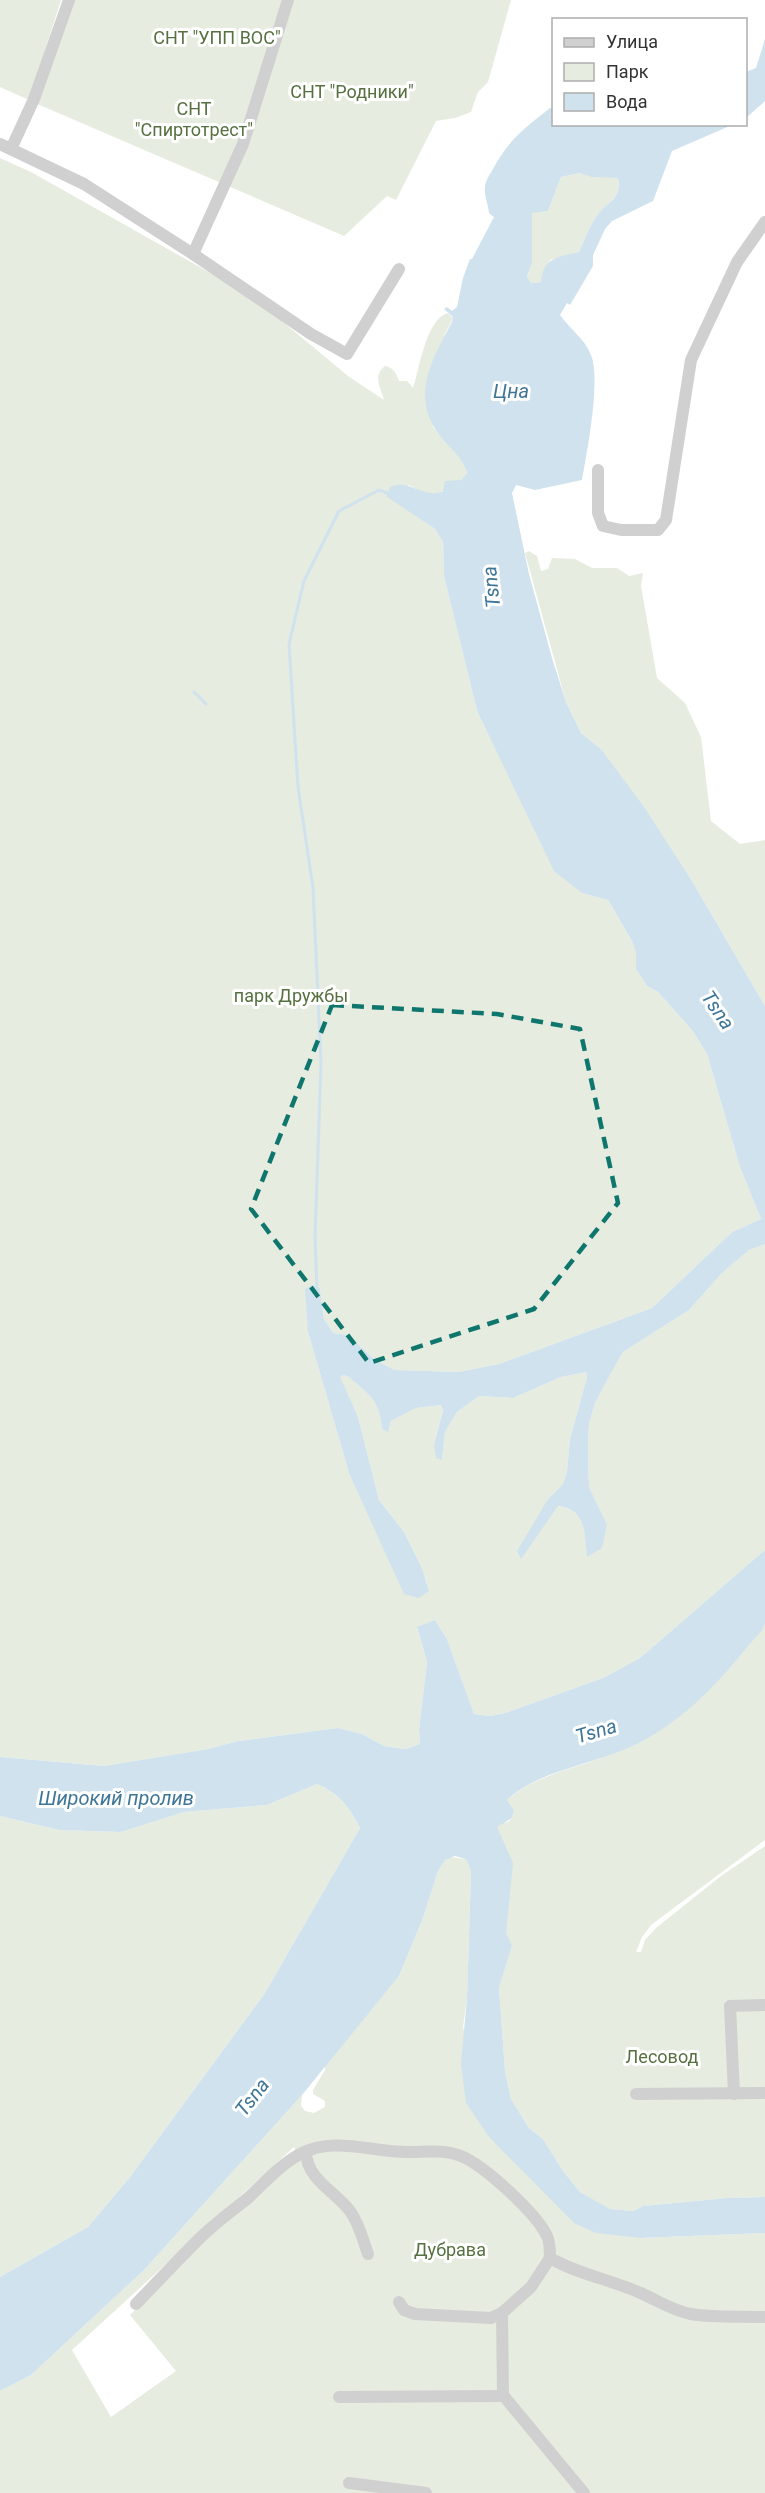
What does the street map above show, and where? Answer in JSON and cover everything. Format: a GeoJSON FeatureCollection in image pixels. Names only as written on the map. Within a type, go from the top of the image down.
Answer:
{"type":"FeatureCollection","features":[{"type":"Feature","properties":{"kind":"street"},"geometry":{"type":"LineString","coordinates":[[69,0],[34,99],[5,147],[84,184],[311,334],[347,354],[399,269]]}},
{"type":"Feature","properties":{"kind":"street"},"geometry":{"type":"LineString","coordinates":[[193,254],[243,144],[288,0]]}},
{"type":"Feature","properties":{"kind":"street"},"geometry":{"type":"LineString","coordinates":[[598,470],[598,513],[603,526],[621,530],[658,530],[666,520],[691,360],[736,262],[765,222]]}},
{"type":"Feature","properties":{"kind":"street"},"geometry":{"type":"LineString","coordinates":[[734,2094],[730,2006],[765,2005]]}},
{"type":"Feature","properties":{"kind":"street"},"geometry":{"type":"LineString","coordinates":[[636,2094],[765,2093]]}},
{"type":"Feature","properties":{"kind":"street"},"geometry":{"type":"LineString","coordinates":[[136,2304],[201,2237],[264,2180],[306,2152],[322,2146],[407,2152],[430,2151],[465,2158],[490,2175],[535,2217],[549,2238],[550,2258],[531,2287],[502,2313],[491,2318],[415,2314],[404,2310],[399,2302]]}},
{"type":"Feature","properties":{"kind":"street"},"geometry":{"type":"LineString","coordinates":[[306,2152],[306,2160],[313,2174],[349,2210],[368,2254]]}},
{"type":"Feature","properties":{"kind":"street"},"geometry":{"type":"LineString","coordinates":[[550,2258],[565,2267],[691,2314],[765,2317]]}},
{"type":"Feature","properties":{"kind":"street"},"geometry":{"type":"LineString","coordinates":[[502,2313],[504,2396],[580,2492]]}},
{"type":"Feature","properties":{"kind":"street"},"geometry":{"type":"LineString","coordinates":[[339,2397],[504,2396]]}},
{"type":"Feature","properties":{"kind":"street"},"geometry":{"type":"LineString","coordinates":[[349,2482],[426,2493]]}},
{"type":"Feature","properties":{"kind":"highlighted area"},"geometry":{"type":"Polygon","coordinates":[[[332,1005],[497,1014],[580,1029],[618,1203],[534,1309],[369,1363],[251,1209],[332,1005]]]}},
{"type":"Feature","properties":{"kind":"green space"},"geometry":{"type":"Polygon","coordinates":[[[0,0],[61,0],[29,100],[0,87],[0,0]]]}},
{"type":"Feature","properties":{"kind":"green space"},"geometry":{"type":"Polygon","coordinates":[[[67,0],[511,0],[488,82],[478,92],[471,112],[455,118],[436,121],[396,200],[387,196],[344,236],[35,103],[67,0]]]}},
{"type":"Feature","properties":{"kind":"green space","name":"парк Дружбы"},"geometry":{"type":"Polygon","coordinates":[[[0,158],[31,172],[253,297],[348,376],[384,400],[378,382],[381,370],[385,366],[391,368],[399,381],[407,381],[413,388],[424,346],[434,324],[448,313],[453,318],[445,334],[433,427],[458,455],[467,473],[461,480],[435,495],[409,485],[388,497],[435,529],[443,542],[444,576],[477,711],[513,785],[582,893],[608,900],[632,941],[636,953],[636,969],[647,986],[658,992],[692,1030],[707,1054],[740,1167],[761,1219],[732,1232],[652,1308],[499,1364],[459,1372],[395,1370],[375,1360],[348,1335],[333,1333],[324,1319],[320,1288],[308,1332],[349,1473],[429,1590],[422,1568],[404,1532],[379,1500],[358,1417],[339,1377],[344,1375],[349,1377],[368,1394],[379,1411],[382,1429],[388,1431],[391,1421],[416,1408],[441,1405],[443,1409],[434,1444],[442,1459],[445,1432],[457,1412],[479,1396],[513,1398],[561,1377],[586,1372],[587,1377],[570,1439],[567,1471],[563,1484],[548,1499],[521,1558],[557,1506],[567,1508],[579,1517],[584,1531],[587,1556],[607,1524],[589,1487],[589,1424],[595,1403],[623,1352],[689,1310],[721,1274],[749,1250],[765,1244],[765,1550],[640,1658],[603,1678],[505,1713],[490,1716],[474,1714],[447,1639],[435,1620],[417,1628],[427,1662],[419,1729],[420,1744],[405,1749],[384,1746],[362,1734],[338,1728],[238,1741],[208,1749],[104,1766],[0,1757],[0,158]]]}},
{"type":"Feature","properties":{"kind":"green space"},"geometry":{"type":"Polygon","coordinates":[[[580,173],[618,178],[618,190],[614,198],[596,217],[579,252],[550,260],[541,282],[531,283],[527,278],[532,263],[532,212],[548,211],[561,177],[580,173]]]}},
{"type":"Feature","properties":{"kind":"green space"},"geometry":{"type":"Polygon","coordinates":[[[529,551],[537,556],[541,571],[548,569],[552,558],[575,559],[592,568],[617,568],[629,576],[643,573],[641,586],[657,678],[685,703],[701,737],[711,821],[740,844],[765,840],[765,1006],[692,881],[601,749],[581,733],[566,702],[525,553],[529,551]]]}},
{"type":"Feature","properties":{"kind":"green space","name":"Лесовод"},"geometry":{"type":"Polygon","coordinates":[[[765,1625],[765,1840],[651,1925],[642,1937],[636,1952],[641,1952],[645,1940],[656,1928],[721,1876],[765,1846],[765,2197],[643,2206],[633,2211],[609,2209],[580,2192],[563,2171],[543,2139],[529,2128],[511,2099],[505,2071],[499,1988],[512,1946],[509,1946],[477,1827],[508,1822],[514,1810],[507,1800],[535,1782],[613,1754],[650,1736],[670,1723],[720,1678],[765,1625]]]}},
{"type":"Feature","properties":{"kind":"green space"},"geometry":{"type":"Polygon","coordinates":[[[317,1784],[332,1792],[343,1802],[360,1828],[265,1993],[130,2177],[88,2227],[0,2277],[0,1816],[59,1830],[121,1832],[184,1812],[267,1805],[317,1784]]]}},
{"type":"Feature","properties":{"kind":"green space","name":"Дубрава"},"geometry":{"type":"Polygon","coordinates":[[[450,1857],[466,1859],[471,1871],[467,1998],[463,2027],[489,2137],[641,2238],[765,2233],[765,2493],[0,2493],[0,2391],[31,2375],[143,2271],[302,2095],[301,2106],[305,2111],[314,2113],[325,2107],[325,2101],[313,2094],[313,2090],[325,2070],[325,2065],[399,1976],[423,1918],[438,1871],[445,1860],[450,1857]],[[294,2147],[72,2350],[111,2417],[176,2371],[130,2315],[194,2250],[298,2159],[294,2147]]]}},
{"type":"Feature","properties":{"kind":"water"},"geometry":{"type":"Polygon","coordinates":[[[765,39],[765,101],[747,117],[747,72],[756,68],[765,39]]]}},
{"type":"Feature","properties":{"kind":"water","name":"Цна"},"geometry":{"type":"Polygon","coordinates":[[[550,108],[552,108],[552,126],[730,126],[672,151],[653,201],[612,221],[605,229],[593,255],[593,266],[570,305],[567,303],[560,315],[585,344],[594,366],[594,398],[582,480],[535,490],[516,485],[512,493],[529,574],[552,658],[566,702],[581,733],[601,749],[644,807],[692,881],[765,1006],[765,1244],[749,1250],[721,1274],[689,1310],[623,1352],[595,1403],[589,1424],[589,1487],[607,1524],[602,1548],[587,1557],[584,1531],[579,1518],[567,1508],[558,1506],[521,1559],[517,1551],[548,1499],[563,1484],[567,1471],[570,1439],[587,1377],[586,1372],[561,1377],[513,1398],[479,1396],[457,1412],[445,1432],[442,1460],[436,1458],[434,1444],[443,1410],[441,1405],[416,1408],[391,1421],[388,1432],[382,1429],[379,1411],[368,1394],[349,1377],[344,1375],[340,1377],[358,1417],[379,1500],[404,1532],[422,1568],[429,1591],[419,1598],[404,1594],[349,1473],[308,1332],[305,1289],[312,1285],[320,1288],[324,1319],[333,1333],[348,1335],[375,1360],[395,1370],[459,1372],[499,1364],[652,1308],[732,1232],[761,1219],[740,1167],[707,1054],[692,1030],[658,992],[647,986],[636,969],[636,953],[632,941],[608,900],[582,893],[554,871],[477,711],[444,576],[443,542],[435,529],[387,497],[390,487],[397,485],[430,493],[443,491],[445,481],[461,480],[467,473],[460,458],[431,422],[426,408],[427,379],[437,351],[452,322],[453,317],[444,309],[447,307],[452,311],[457,307],[470,259],[494,217],[489,213],[485,186],[487,179],[511,142],[550,108]],[[580,173],[561,177],[548,211],[532,213],[532,263],[527,277],[531,283],[541,282],[545,267],[553,260],[579,252],[596,217],[616,195],[619,185],[618,178],[592,177],[580,173]]]}},
{"type":"Feature","properties":{"kind":"water"},"geometry":{"type":"Polygon","coordinates":[[[765,1550],[764,1627],[709,1690],[679,1717],[646,1739],[613,1754],[549,1775],[520,1790],[507,1800],[514,1810],[512,1818],[497,1827],[513,1863],[506,1933],[512,1946],[499,1988],[505,2071],[511,2099],[529,2128],[543,2139],[563,2171],[580,2192],[610,2209],[633,2211],[643,2206],[765,2197],[765,2233],[641,2238],[596,2233],[574,2223],[489,2137],[466,2103],[461,2064],[467,1998],[471,1871],[466,1859],[455,1856],[445,1860],[438,1871],[423,1918],[399,1976],[302,2095],[143,2271],[31,2375],[0,2391],[0,2277],[88,2227],[130,2177],[265,1993],[360,1828],[343,1802],[317,1784],[267,1805],[184,1812],[121,1832],[59,1830],[0,1816],[0,1757],[104,1766],[208,1749],[238,1741],[338,1728],[362,1734],[384,1746],[405,1749],[420,1744],[419,1729],[427,1662],[417,1627],[435,1620],[447,1639],[474,1714],[490,1716],[505,1713],[603,1678],[640,1658],[765,1550]]]}},
{"type":"Feature","properties":{"kind":"waterway"},"geometry":{"type":"LineString","coordinates":[[317,1288],[315,1237],[321,1063],[313,888],[298,787],[289,644],[304,581],[339,511],[379,490],[392,495]]}},
{"type":"Feature","properties":{"kind":"waterway"},"geometry":{"type":"LineString","coordinates":[[194,692],[206,704]]}},
{"type":"Feature","properties":{"kind":"park label","name":"СНТ \"УПП ВОС\""},"geometry":{"type":"Point","coordinates":[217,37]}},
{"type":"Feature","properties":{"kind":"park label","name":"СНТ \"Родники\""},"geometry":{"type":"Point","coordinates":[352,91]}},
{"type":"Feature","properties":{"kind":"park label","name":"СНТ \"Спиртотрест\""},"geometry":{"type":"Point","coordinates":[194,118]}},
{"type":"Feature","properties":{"kind":"water label","name":"Tsna"},"geometry":{"type":"Point","coordinates":[491,587]}},
{"type":"Feature","properties":{"kind":"water label","name":"Tsna"},"geometry":{"type":"Point","coordinates":[718,1010]}},
{"type":"Feature","properties":{"kind":"water label","name":"Tsna"},"geometry":{"type":"Point","coordinates":[596,1731]}},
{"type":"Feature","properties":{"kind":"water label","name":"Широкий пролив"},"geometry":{"type":"Point","coordinates":[116,1798]}},
{"type":"Feature","properties":{"kind":"water label","name":"Tsna"},"geometry":{"type":"Point","coordinates":[252,2097]}}]}
